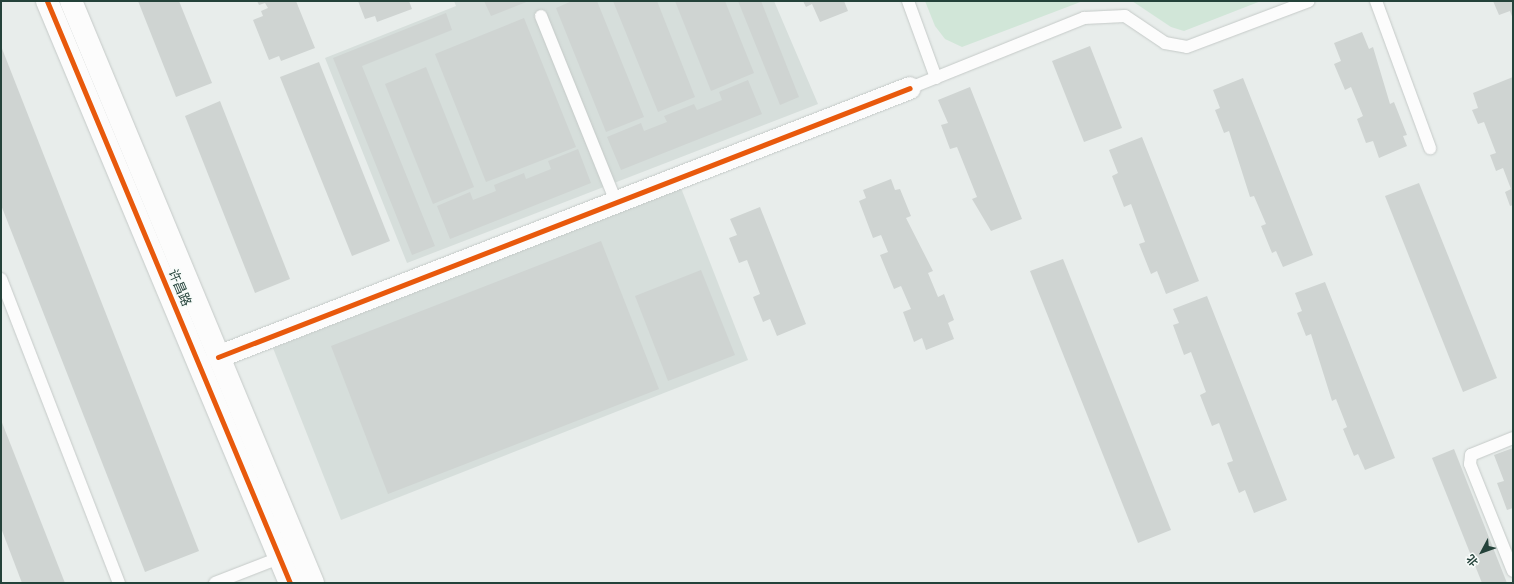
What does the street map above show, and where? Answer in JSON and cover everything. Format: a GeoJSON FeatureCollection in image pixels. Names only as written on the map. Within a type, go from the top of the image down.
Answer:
{"type":"FeatureCollection","features":[{"type":"Feature","properties":{"kind":"street","name":"许昌路"},"geometry":{"type":"LineString","coordinates":[[47,1],[290,583]]}},
{"type":"Feature","properties":{"kind":"street","name":"许昌路"},"geometry":{"type":"LineString","coordinates":[[70,1],[313,583]]}},
{"type":"Feature","properties":{"kind":"street"},"geometry":{"type":"LineString","coordinates":[[218,357],[910,88]]}},
{"type":"Feature","properties":{"kind":"lane"},"geometry":{"type":"LineString","coordinates":[[908,1],[936,78]]}},
{"type":"Feature","properties":{"kind":"lane"},"geometry":{"type":"LineString","coordinates":[[910,88],[1084,18],[1125,16],[1165,43],[1188,48],[1309,1]]}},
{"type":"Feature","properties":{"kind":"lane"},"geometry":{"type":"LineString","coordinates":[[1376,1],[1430,148]]}},
{"type":"Feature","properties":{"kind":"lane"},"geometry":{"type":"LineString","coordinates":[[541,16],[616,202]]}},
{"type":"Feature","properties":{"kind":"lane"},"geometry":{"type":"LineString","coordinates":[[1,279],[119,583]]}},
{"type":"Feature","properties":{"kind":"lane"},"geometry":{"type":"LineString","coordinates":[[1513,438],[1471,455],[1470,464],[1513,571]]}},
{"type":"Feature","properties":{"kind":"lane"},"geometry":{"type":"LineString","coordinates":[[215,583],[279,558]]}},
{"type":"Feature","properties":{"kind":"shaded area"},"geometry":{"type":"Polygon","coordinates":[[[454,1],[774,1],[818,104],[407,263],[325,58],[456,6],[454,1]]]}},
{"type":"Feature","properties":{"kind":"shaded area"},"geometry":{"type":"Polygon","coordinates":[[[681,188],[748,360],[341,520],[273,348],[681,188]]]}},
{"type":"Feature","properties":{"kind":"green space"},"geometry":{"type":"Polygon","coordinates":[[[925,1],[1083,1],[962,47],[945,39],[935,26],[925,1]]]}},
{"type":"Feature","properties":{"kind":"green space"},"geometry":{"type":"Polygon","coordinates":[[[1132,1],[1261,1],[1184,31],[1171,27],[1132,1]]]}},
{"type":"Feature","properties":{"kind":"building"},"geometry":{"type":"Polygon","coordinates":[[[138,1],[179,1],[212,83],[176,97],[138,1]]]}},
{"type":"Feature","properties":{"kind":"building"},"geometry":{"type":"Polygon","coordinates":[[[257,1],[296,1],[315,48],[281,61],[279,56],[269,60],[253,20],[263,16],[261,11],[268,8],[265,3],[259,5],[257,1]]]}},
{"type":"Feature","properties":{"kind":"building"},"geometry":{"type":"Polygon","coordinates":[[[358,1],[409,1],[412,9],[377,22],[375,16],[365,19],[358,1]]]}},
{"type":"Feature","properties":{"kind":"building"},"geometry":{"type":"Polygon","coordinates":[[[484,1],[529,1],[491,16],[484,1]]]}},
{"type":"Feature","properties":{"kind":"building"},"geometry":{"type":"Polygon","coordinates":[[[572,1],[597,1],[644,117],[606,132],[556,8],[572,1]]]}},
{"type":"Feature","properties":{"kind":"building"},"geometry":{"type":"Polygon","coordinates":[[[613,1],[657,1],[695,97],[658,112],[613,1]]]}},
{"type":"Feature","properties":{"kind":"building"},"geometry":{"type":"Polygon","coordinates":[[[675,1],[725,1],[754,73],[711,91],[675,1]]]}},
{"type":"Feature","properties":{"kind":"building"},"geometry":{"type":"Polygon","coordinates":[[[738,1],[761,1],[799,97],[780,105],[738,1]]]}},
{"type":"Feature","properties":{"kind":"building"},"geometry":{"type":"Polygon","coordinates":[[[803,1],[844,1],[848,11],[820,22],[812,4],[806,7],[803,1]]]}},
{"type":"Feature","properties":{"kind":"building"},"geometry":{"type":"Polygon","coordinates":[[[1493,1],[1513,1],[1513,19],[1510,11],[1499,15],[1493,1]]]}},
{"type":"Feature","properties":{"kind":"building"},"geometry":{"type":"Polygon","coordinates":[[[446,13],[452,30],[362,66],[435,246],[412,255],[333,58],[446,13]]]}},
{"type":"Feature","properties":{"kind":"building"},"geometry":{"type":"Polygon","coordinates":[[[524,18],[576,147],[486,182],[435,54],[524,18]]]}},
{"type":"Feature","properties":{"kind":"building"},"geometry":{"type":"Polygon","coordinates":[[[1362,32],[1369,49],[1373,47],[1390,104],[1394,102],[1407,135],[1403,136],[1407,146],[1379,158],[1373,141],[1366,143],[1357,119],[1363,116],[1351,87],[1345,90],[1334,64],[1341,61],[1334,43],[1362,32]]]}},
{"type":"Feature","properties":{"kind":"building"},"geometry":{"type":"Polygon","coordinates":[[[1,46],[199,551],[145,572],[1,205],[1,46]]]}},
{"type":"Feature","properties":{"kind":"building"},"geometry":{"type":"Polygon","coordinates":[[[1090,46],[1122,128],[1084,142],[1052,61],[1090,46]]]}},
{"type":"Feature","properties":{"kind":"building"},"geometry":{"type":"Polygon","coordinates":[[[319,62],[390,241],[352,256],[280,77],[319,62]]]}},
{"type":"Feature","properties":{"kind":"building"},"geometry":{"type":"Polygon","coordinates":[[[426,67],[474,187],[433,204],[385,84],[426,67]]]}},
{"type":"Feature","properties":{"kind":"building"},"geometry":{"type":"Polygon","coordinates":[[[1513,77],[1513,205],[1510,206],[1505,192],[1511,189],[1503,168],[1496,171],[1490,155],[1496,153],[1484,122],[1478,124],[1472,110],[1478,108],[1473,93],[1513,77]]]}},
{"type":"Feature","properties":{"kind":"building"},"geometry":{"type":"Polygon","coordinates":[[[1243,78],[1313,255],[1283,267],[1276,251],[1272,253],[1261,226],[1266,224],[1254,196],[1250,197],[1229,131],[1224,133],[1215,110],[1220,108],[1213,90],[1243,78]]]}},
{"type":"Feature","properties":{"kind":"building"},"geometry":{"type":"Polygon","coordinates":[[[748,80],[762,114],[621,170],[607,137],[641,123],[644,131],[667,122],[664,116],[694,104],[697,110],[722,100],[719,92],[748,80]]]}},
{"type":"Feature","properties":{"kind":"building"},"geometry":{"type":"Polygon","coordinates":[[[970,87],[1022,219],[991,231],[972,199],[977,197],[957,147],[950,149],[941,125],[948,123],[938,100],[970,87]]]}},
{"type":"Feature","properties":{"kind":"building"},"geometry":{"type":"Polygon","coordinates":[[[220,101],[290,279],[255,293],[185,116],[220,101]]]}},
{"type":"Feature","properties":{"kind":"building"},"geometry":{"type":"Polygon","coordinates":[[[1142,137],[1199,281],[1166,294],[1157,271],[1151,274],[1139,244],[1145,242],[1131,204],[1124,207],[1112,176],[1118,173],[1109,150],[1142,137]]]}},
{"type":"Feature","properties":{"kind":"building"},"geometry":{"type":"Polygon","coordinates":[[[578,149],[591,183],[450,239],[437,206],[470,192],[473,200],[496,191],[494,185],[524,173],[526,179],[551,169],[548,161],[578,149]]]}},
{"type":"Feature","properties":{"kind":"building"},"geometry":{"type":"Polygon","coordinates":[[[891,179],[895,190],[900,189],[911,216],[906,218],[933,271],[928,273],[938,297],[944,294],[954,320],[948,323],[954,339],[926,350],[922,338],[914,342],[903,312],[911,309],[901,286],[894,289],[880,255],[888,252],[881,235],[873,238],[859,201],[866,198],[863,190],[891,179]]]}},
{"type":"Feature","properties":{"kind":"building"},"geometry":{"type":"Polygon","coordinates":[[[1419,183],[1497,378],[1463,392],[1385,196],[1419,183]]]}},
{"type":"Feature","properties":{"kind":"building"},"geometry":{"type":"Polygon","coordinates":[[[760,207],[806,324],[777,336],[770,319],[763,322],[753,297],[760,294],[747,260],[739,263],[729,238],[737,235],[730,219],[760,207]]]}},
{"type":"Feature","properties":{"kind":"building"},"geometry":{"type":"Polygon","coordinates":[[[601,241],[659,389],[388,494],[331,346],[601,241]]]}},
{"type":"Feature","properties":{"kind":"building"},"geometry":{"type":"Polygon","coordinates":[[[1063,259],[1171,530],[1138,543],[1030,271],[1063,259]]]}},
{"type":"Feature","properties":{"kind":"building"},"geometry":{"type":"Polygon","coordinates":[[[701,270],[735,355],[668,381],[635,296],[701,270]]]}},
{"type":"Feature","properties":{"kind":"building"},"geometry":{"type":"Polygon","coordinates":[[[1325,282],[1395,458],[1365,470],[1358,454],[1354,456],[1343,429],[1347,427],[1336,399],[1332,401],[1311,334],[1306,336],[1297,313],[1302,311],[1295,293],[1325,282]]]}},
{"type":"Feature","properties":{"kind":"building"},"geometry":{"type":"Polygon","coordinates":[[[1207,296],[1287,500],[1254,513],[1245,490],[1239,493],[1227,463],[1233,461],[1219,423],[1212,426],[1200,395],[1206,392],[1191,352],[1184,355],[1173,325],[1179,323],[1173,309],[1207,296]]]}},
{"type":"Feature","properties":{"kind":"building"},"geometry":{"type":"Polygon","coordinates":[[[1,420],[65,583],[22,583],[1,528],[1,420]]]}},
{"type":"Feature","properties":{"kind":"building"},"geometry":{"type":"Polygon","coordinates":[[[1513,448],[1513,508],[1507,510],[1497,483],[1504,481],[1494,455],[1513,448]]]}},
{"type":"Feature","properties":{"kind":"building"},"geometry":{"type":"Polygon","coordinates":[[[1454,449],[1507,583],[1482,583],[1432,458],[1454,449]]]}},
{"type":"Feature","properties":{"kind":"cycle path"},"geometry":{"type":"LineString","coordinates":[[47,1],[290,583]]}},
{"type":"Feature","properties":{"kind":"cycle path"},"geometry":{"type":"LineString","coordinates":[[218,357],[910,88]]}}]}
